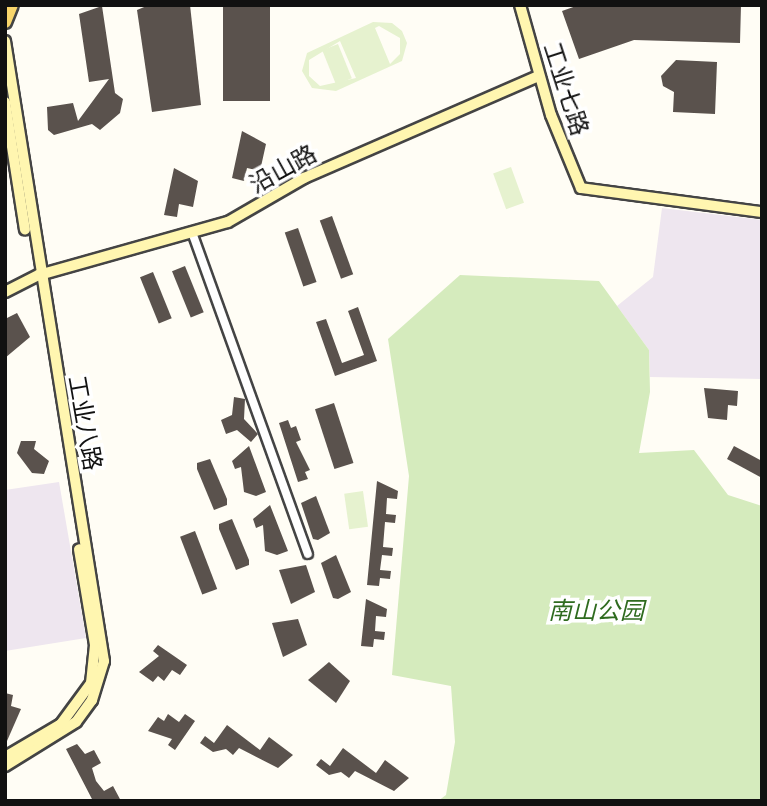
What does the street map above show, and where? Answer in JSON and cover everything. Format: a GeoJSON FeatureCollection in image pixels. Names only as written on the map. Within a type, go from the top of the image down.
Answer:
{"type":"FeatureCollection","features":[{"type":"Feature","properties":{"kind":"main road"},"geometry":{"type":"LineString","coordinates":[[5,22],[12,5]]}},
{"type":"Feature","properties":{"kind":"street","name":"工业七路"},"geometry":{"type":"LineString","coordinates":[[520,5],[539,76],[579,184],[589,192],[762,212]]}},
{"type":"Feature","properties":{"kind":"street","name":"工业八路"},"geometry":{"type":"LineString","coordinates":[[5,41],[36,277],[96,661],[86,696],[70,716],[5,757]]}},
{"type":"Feature","properties":{"kind":"street","name":"沿山路"},"geometry":{"type":"LineString","coordinates":[[5,292],[36,277],[193,235],[228,222],[304,178],[539,76]]}},
{"type":"Feature","properties":{"kind":"street","name":"工业八路"},"geometry":{"type":"LineString","coordinates":[[5,102],[104,661],[92,700],[76,722],[5,766]]}},
{"type":"Feature","properties":{"kind":"street"},"geometry":{"type":"LineString","coordinates":[[193,235],[308,554]]}},
{"type":"Feature","properties":{"kind":"shaded area"},"geometry":{"type":"Polygon","coordinates":[[[662,208],[762,220],[762,379],[650,377],[649,350],[617,306],[653,277],[662,208]]]}},
{"type":"Feature","properties":{"kind":"shaded area"},"geometry":{"type":"Polygon","coordinates":[[[59,482],[86,638],[5,651],[5,490],[59,482]]]}},
{"type":"Feature","properties":{"kind":"green space"},"geometry":{"type":"Polygon","coordinates":[[[373,22],[392,23],[402,31],[407,43],[402,61],[336,91],[312,88],[302,71],[307,53],[373,22]],[[379,26],[375,28],[390,64],[400,54],[400,38],[379,26]],[[340,41],[309,60],[309,76],[320,86],[356,78],[340,41]]]}},
{"type":"Feature","properties":{"kind":"green space"},"geometry":{"type":"Polygon","coordinates":[[[338,44],[352,78],[336,85],[322,50],[338,44]]]}},
{"type":"Feature","properties":{"kind":"green space"},"geometry":{"type":"Polygon","coordinates":[[[511,167],[524,203],[506,209],[493,173],[511,167]]]}},
{"type":"Feature","properties":{"kind":"green space","name":"南山公园"},"geometry":{"type":"Polygon","coordinates":[[[460,275],[599,281],[649,350],[650,392],[639,453],[694,450],[728,495],[762,506],[762,801],[438,801],[446,795],[455,742],[451,686],[392,675],[409,476],[388,339],[460,275]]]}},
{"type":"Feature","properties":{"kind":"green space"},"geometry":{"type":"Polygon","coordinates":[[[363,491],[368,527],[349,529],[344,494],[363,491]]]}},
{"type":"Feature","properties":{"kind":"building"},"geometry":{"type":"Polygon","coordinates":[[[149,5],[190,5],[201,105],[152,112],[137,10],[149,5]]]}},
{"type":"Feature","properties":{"kind":"building"},"geometry":{"type":"Polygon","coordinates":[[[223,5],[270,5],[270,101],[223,101],[223,5]]]}},
{"type":"Feature","properties":{"kind":"building"},"geometry":{"type":"Polygon","coordinates":[[[579,5],[741,5],[740,43],[634,40],[579,59],[562,11],[579,5]]]}},
{"type":"Feature","properties":{"kind":"building"},"geometry":{"type":"Polygon","coordinates":[[[102,6],[115,93],[123,99],[120,113],[100,130],[92,124],[54,135],[48,130],[47,107],[73,103],[78,121],[109,79],[89,82],[79,14],[102,6]]]}},
{"type":"Feature","properties":{"kind":"building"},"geometry":{"type":"Polygon","coordinates":[[[676,60],[717,62],[715,114],[673,112],[674,92],[663,86],[661,76],[676,60]]]}},
{"type":"Feature","properties":{"kind":"building"},"geometry":{"type":"Polygon","coordinates":[[[242,131],[266,144],[260,171],[247,168],[244,181],[232,178],[242,131]]]}},
{"type":"Feature","properties":{"kind":"building"},"geometry":{"type":"Polygon","coordinates":[[[174,168],[198,181],[193,207],[179,204],[177,217],[164,215],[174,168]]]}},
{"type":"Feature","properties":{"kind":"building"},"geometry":{"type":"Polygon","coordinates":[[[332,216],[353,274],[341,279],[320,220],[332,216]]]}},
{"type":"Feature","properties":{"kind":"building"},"geometry":{"type":"Polygon","coordinates":[[[298,228],[317,282],[303,286],[285,233],[298,228]]]}},
{"type":"Feature","properties":{"kind":"building"},"geometry":{"type":"Polygon","coordinates":[[[185,266],[204,312],[191,318],[172,271],[185,266]]]}},
{"type":"Feature","properties":{"kind":"building"},"geometry":{"type":"Polygon","coordinates":[[[153,272],[172,318],[159,324],[140,277],[153,272]]]}},
{"type":"Feature","properties":{"kind":"building"},"geometry":{"type":"Polygon","coordinates":[[[358,307],[377,361],[335,376],[316,322],[326,319],[342,363],[364,355],[348,311],[358,307]]]}},
{"type":"Feature","properties":{"kind":"building"},"geometry":{"type":"Polygon","coordinates":[[[17,313],[30,337],[5,358],[5,319],[17,313]]]}},
{"type":"Feature","properties":{"kind":"building"},"geometry":{"type":"Polygon","coordinates":[[[704,388],[738,391],[737,406],[728,405],[727,420],[708,418],[704,388]]]}},
{"type":"Feature","properties":{"kind":"building"},"geometry":{"type":"Polygon","coordinates":[[[234,397],[245,399],[244,419],[258,434],[251,442],[237,430],[226,434],[221,420],[232,415],[234,397]]]}},
{"type":"Feature","properties":{"kind":"building"},"geometry":{"type":"Polygon","coordinates":[[[334,403],[353,463],[334,469],[315,409],[334,403]]]}},
{"type":"Feature","properties":{"kind":"building"},"geometry":{"type":"Polygon","coordinates":[[[288,420],[291,428],[296,426],[301,440],[296,442],[310,470],[305,472],[308,479],[298,482],[279,423],[288,420]]]}},
{"type":"Feature","properties":{"kind":"building"},"geometry":{"type":"Polygon","coordinates":[[[21,441],[36,441],[34,449],[49,461],[44,474],[32,473],[17,453],[21,441]]]}},
{"type":"Feature","properties":{"kind":"building"},"geometry":{"type":"Polygon","coordinates":[[[249,446],[266,492],[256,496],[244,492],[241,467],[235,469],[232,461],[249,446]]]}},
{"type":"Feature","properties":{"kind":"building"},"geometry":{"type":"Polygon","coordinates":[[[734,446],[762,461],[762,478],[727,459],[734,446]]]}},
{"type":"Feature","properties":{"kind":"building"},"geometry":{"type":"Polygon","coordinates":[[[210,459],[227,499],[227,505],[214,510],[197,469],[197,463],[210,459]]]}},
{"type":"Feature","properties":{"kind":"building"},"geometry":{"type":"Polygon","coordinates":[[[377,481],[398,491],[397,499],[387,498],[386,514],[396,515],[395,523],[385,522],[383,547],[393,548],[392,556],[382,555],[380,570],[391,571],[390,579],[380,578],[379,586],[367,585],[377,481]]]}},
{"type":"Feature","properties":{"kind":"building"},"geometry":{"type":"Polygon","coordinates":[[[316,496],[330,533],[318,540],[313,539],[301,503],[316,496]]]}},
{"type":"Feature","properties":{"kind":"building"},"geometry":{"type":"Polygon","coordinates":[[[270,505],[288,551],[277,555],[265,551],[263,525],[256,528],[253,519],[270,505]]]}},
{"type":"Feature","properties":{"kind":"building"},"geometry":{"type":"Polygon","coordinates":[[[232,519],[249,560],[249,565],[236,570],[219,529],[219,524],[232,519]]]}},
{"type":"Feature","properties":{"kind":"building"},"geometry":{"type":"Polygon","coordinates":[[[195,531],[217,589],[202,595],[180,537],[195,531]]]}},
{"type":"Feature","properties":{"kind":"building"},"geometry":{"type":"Polygon","coordinates":[[[336,555],[351,592],[338,599],[333,598],[321,563],[336,555]]]}},
{"type":"Feature","properties":{"kind":"building"},"geometry":{"type":"Polygon","coordinates":[[[306,565],[315,592],[291,604],[279,570],[306,565]]]}},
{"type":"Feature","properties":{"kind":"building"},"geometry":{"type":"Polygon","coordinates":[[[366,599],[387,609],[386,617],[376,616],[375,631],[385,632],[384,640],[374,639],[373,647],[361,646],[366,599]]]}},
{"type":"Feature","properties":{"kind":"building"},"geometry":{"type":"Polygon","coordinates":[[[298,619],[307,645],[283,657],[272,623],[298,619]]]}},
{"type":"Feature","properties":{"kind":"building"},"geometry":{"type":"Polygon","coordinates":[[[158,645],[187,665],[180,675],[172,670],[164,681],[158,676],[153,682],[139,672],[159,656],[153,651],[158,645]]]}},
{"type":"Feature","properties":{"kind":"building"},"geometry":{"type":"Polygon","coordinates":[[[329,662],[350,681],[336,703],[308,680],[329,662]]]}},
{"type":"Feature","properties":{"kind":"building"},"geometry":{"type":"Polygon","coordinates":[[[5,693],[13,695],[11,706],[21,709],[7,741],[5,693]]]}},
{"type":"Feature","properties":{"kind":"building"},"geometry":{"type":"Polygon","coordinates":[[[168,714],[179,722],[185,714],[195,721],[175,750],[168,745],[172,739],[148,731],[158,717],[164,721],[168,714]]]}},
{"type":"Feature","properties":{"kind":"building"},"geometry":{"type":"Polygon","coordinates":[[[227,725],[260,750],[269,737],[293,755],[278,768],[239,748],[233,755],[226,749],[213,752],[200,743],[205,736],[214,743],[227,725]]]}},
{"type":"Feature","properties":{"kind":"building"},"geometry":{"type":"Polygon","coordinates":[[[77,744],[85,754],[94,750],[101,763],[92,768],[96,781],[104,791],[113,786],[121,801],[93,801],[66,749],[77,744]]]}},
{"type":"Feature","properties":{"kind":"building"},"geometry":{"type":"Polygon","coordinates":[[[343,748],[376,773],[385,760],[409,778],[394,791],[355,771],[349,778],[341,772],[329,775],[316,765],[321,759],[330,766],[343,748]]]}}]}
